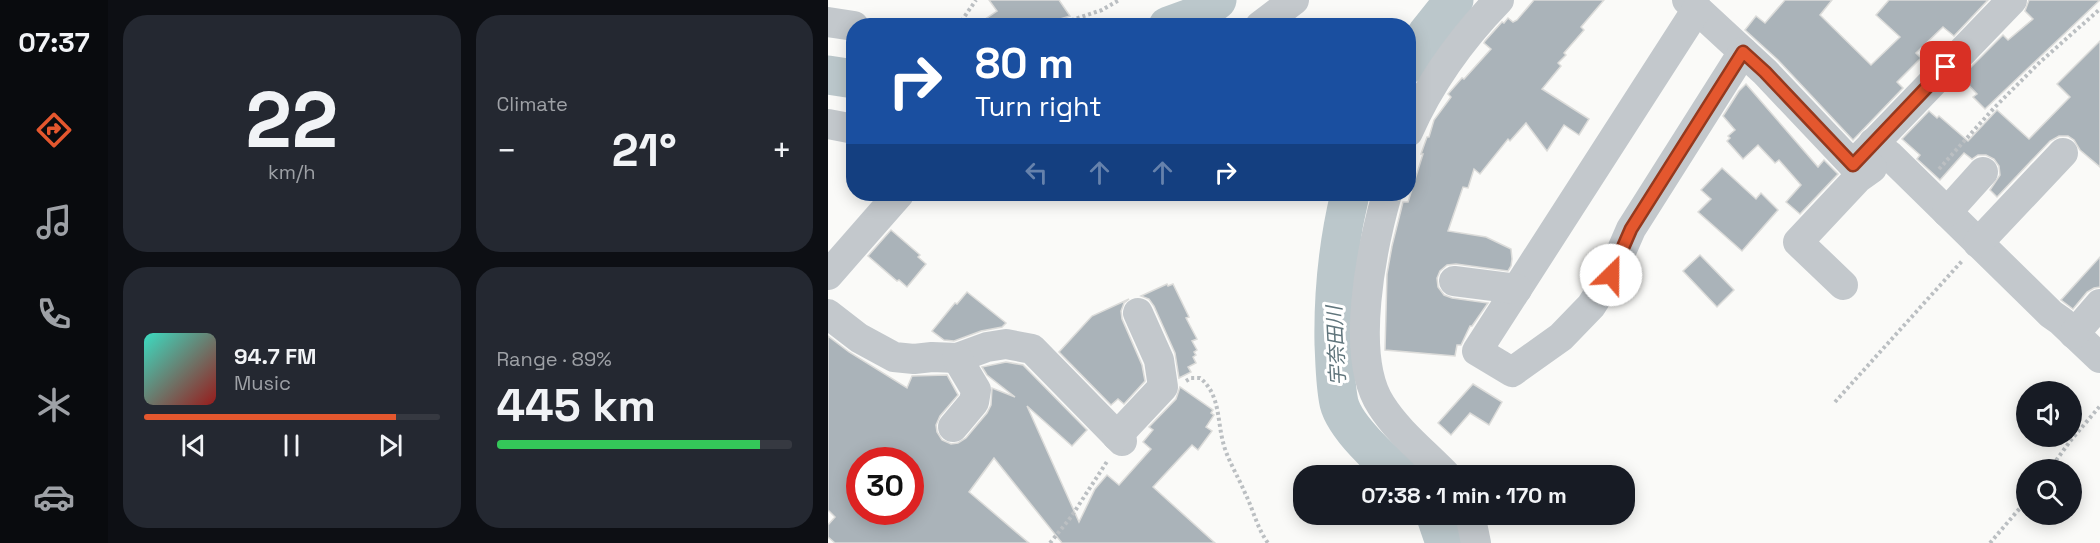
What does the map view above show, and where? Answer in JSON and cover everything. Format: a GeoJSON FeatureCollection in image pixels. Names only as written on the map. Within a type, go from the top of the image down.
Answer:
{"type":"FeatureCollection","features":[{"type":"Feature","properties":{"kind":"street"},"geometry":{"type":"LineString","coordinates":[[1270,18],[1294,0]]}},
{"type":"Feature","properties":{"kind":"street"},"geometry":{"type":"LineString","coordinates":[[1416,116],[1448,61],[1499,0]]}},
{"type":"Feature","properties":{"kind":"street"},"geometry":{"type":"LineString","coordinates":[[1743,52],[1631,229],[1611,275],[1591,306],[1561,338],[1512,372],[1477,351],[1692,5],[1765,72],[1853,165],[2012,0]]}},
{"type":"Feature","properties":{"kind":"street"},"geometry":{"type":"LineString","coordinates":[[828,22],[846,25]]}},
{"type":"Feature","properties":{"kind":"street"},"geometry":{"type":"LineString","coordinates":[[828,124],[846,127]]}},
{"type":"Feature","properties":{"kind":"street"},"geometry":{"type":"LineString","coordinates":[[1867,149],[1890,156],[2050,314],[2100,358]]}},
{"type":"Feature","properties":{"kind":"street"},"geometry":{"type":"LineString","coordinates":[[1843,285],[1798,242],[1858,178],[1872,168],[1867,149]]}},
{"type":"Feature","properties":{"kind":"street"},"geometry":{"type":"LineString","coordinates":[[1978,243],[2063,153]]}},
{"type":"Feature","properties":{"kind":"street"},"geometry":{"type":"LineString","coordinates":[[1947,212],[1983,172]]}},
{"type":"Feature","properties":{"kind":"street"},"geometry":{"type":"LineString","coordinates":[[828,275],[893,201]]}},
{"type":"Feature","properties":{"kind":"street"},"geometry":{"type":"LineString","coordinates":[[1385,201],[1376,234],[1365,314],[1365,346],[1371,380],[1379,403],[1393,422],[1436,465]]}},
{"type":"Feature","properties":{"kind":"street"},"geometry":{"type":"LineString","coordinates":[[1454,281],[1517,289]]}},
{"type":"Feature","properties":{"kind":"street"},"geometry":{"type":"LineString","coordinates":[[2074,334],[2100,304]]}},
{"type":"Feature","properties":{"kind":"street"},"geometry":{"type":"LineString","coordinates":[[828,314],[859,338],[894,357],[957,358],[987,347],[1006,344],[1032,349],[1119,439],[1163,387],[1159,360],[1138,313]]}},
{"type":"Feature","properties":{"kind":"street"},"geometry":{"type":"LineString","coordinates":[[953,427],[974,402],[976,390],[957,358]]}},
{"type":"Feature","properties":{"kind":"street"},"geometry":{"type":"LineString","coordinates":[[1472,525],[1476,543]]}},
{"type":"Feature","properties":{"kind":"path"},"geometry":{"type":"LineString","coordinates":[[964,18],[976,0]]}},
{"type":"Feature","properties":{"kind":"path"},"geometry":{"type":"LineString","coordinates":[[1078,18],[1102,10],[1119,0]]}},
{"type":"Feature","properties":{"kind":"path"},"geometry":{"type":"LineString","coordinates":[[1922,187],[1994,108],[2040,62],[2100,9]]}},
{"type":"Feature","properties":{"kind":"path"},"geometry":{"type":"LineString","coordinates":[[1835,402],[1978,243]]}},
{"type":"Feature","properties":{"kind":"path"},"geometry":{"type":"LineString","coordinates":[[1183,383],[1191,378],[1200,378],[1208,384],[1219,412],[1223,442],[1262,534],[1268,543]]}},
{"type":"Feature","properties":{"kind":"path"},"geometry":{"type":"LineString","coordinates":[[2057,459],[2100,406]]}},
{"type":"Feature","properties":{"kind":"path"},"geometry":{"type":"LineString","coordinates":[[1050,543],[1071,517],[1119,439]]}},
{"type":"Feature","properties":{"kind":"path"},"geometry":{"type":"LineString","coordinates":[[1990,543],[2016,513]]}},
{"type":"Feature","properties":{"kind":"building"},"geometry":{"type":"Polygon","coordinates":[[[989,0],[1059,0],[1070,16],[1063,18],[987,18],[997,11],[989,0]]]}},
{"type":"Feature","properties":{"kind":"building"},"geometry":{"type":"Polygon","coordinates":[[[1534,0],[1604,0],[1581,27],[1584,30],[1564,53],[1566,55],[1558,63],[1561,66],[1542,89],[1589,119],[1579,135],[1564,125],[1547,151],[1526,123],[1510,141],[1508,139],[1480,174],[1474,169],[1468,188],[1463,187],[1448,231],[1486,237],[1511,249],[1512,259],[1508,271],[1456,264],[1447,265],[1440,271],[1437,278],[1438,287],[1444,295],[1488,303],[1470,326],[1461,345],[1457,345],[1455,356],[1385,350],[1387,274],[1392,246],[1403,202],[1416,201],[1416,176],[1427,137],[1429,137],[1434,120],[1451,97],[1448,94],[1491,49],[1484,43],[1485,41],[1508,18],[1513,22],[1534,0]]]}},
{"type":"Feature","properties":{"kind":"building"},"geometry":{"type":"Polygon","coordinates":[[[1785,0],[1832,0],[1820,15],[1871,65],[1900,37],[1876,15],[1889,0],[1988,0],[1954,36],[1943,27],[1916,53],[1921,58],[1897,82],[1903,88],[1853,140],[1778,60],[1745,30],[1756,16],[1765,23],[1785,0]]]}},
{"type":"Feature","properties":{"kind":"building"},"geometry":{"type":"Polygon","coordinates":[[[2029,0],[2100,0],[1985,109],[1973,97],[1977,94],[1961,77],[2003,35],[2008,40],[2033,19],[2025,11],[2029,0]]]}},
{"type":"Feature","properties":{"kind":"building"},"geometry":{"type":"Polygon","coordinates":[[[2100,41],[2100,167],[2080,150],[2074,140],[2068,136],[2059,136],[2050,141],[1997,197],[1990,190],[2000,175],[1999,166],[1994,159],[1986,155],[1978,155],[1972,159],[1964,153],[1940,180],[1917,159],[1920,155],[1902,139],[1929,111],[1937,118],[1939,116],[1968,141],[1997,110],[2029,139],[2070,97],[2057,84],[2100,41]]]}},
{"type":"Feature","properties":{"kind":"building"},"geometry":{"type":"Polygon","coordinates":[[[1746,84],[1818,167],[1824,160],[1838,174],[1800,214],[1786,202],[1801,185],[1779,160],[1775,163],[1758,145],[1743,159],[1727,141],[1730,138],[1728,136],[1735,130],[1723,116],[1746,84]]]}},
{"type":"Feature","properties":{"kind":"building"},"geometry":{"type":"Polygon","coordinates":[[[1722,168],[1756,199],[1761,193],[1778,210],[1742,251],[1698,212],[1711,199],[1701,190],[1722,168]]]}},
{"type":"Feature","properties":{"kind":"building"},"geometry":{"type":"Polygon","coordinates":[[[891,230],[920,255],[918,257],[926,264],[907,287],[868,256],[891,230]]]}},
{"type":"Feature","properties":{"kind":"building"},"geometry":{"type":"Polygon","coordinates":[[[1700,255],[1734,290],[1717,307],[1683,271],[1700,255]]]}},
{"type":"Feature","properties":{"kind":"building"},"geometry":{"type":"Polygon","coordinates":[[[2100,257],[2100,287],[2087,292],[2073,309],[2061,300],[2100,257]]]}},
{"type":"Feature","properties":{"kind":"building"},"geometry":{"type":"Polygon","coordinates":[[[1167,284],[1168,286],[1173,284],[1197,339],[1192,341],[1197,350],[1193,357],[1196,363],[1188,367],[1191,372],[1179,378],[1175,353],[1154,306],[1149,299],[1141,296],[1167,284]]]}},
{"type":"Feature","properties":{"kind":"building"},"geometry":{"type":"Polygon","coordinates":[[[967,292],[1006,323],[1002,327],[981,331],[954,341],[944,340],[932,331],[967,292]]]}},
{"type":"Feature","properties":{"kind":"building"},"geometry":{"type":"Polygon","coordinates":[[[1129,299],[1124,303],[1121,311],[1122,319],[1142,365],[1145,381],[1124,404],[1118,399],[1111,405],[1059,352],[1092,316],[1129,299]]]}},
{"type":"Feature","properties":{"kind":"building"},"geometry":{"type":"Polygon","coordinates":[[[828,336],[849,352],[907,388],[912,376],[947,375],[958,395],[940,416],[936,425],[942,440],[951,444],[966,438],[987,413],[991,405],[992,388],[1015,397],[987,375],[982,367],[1006,362],[1023,365],[1087,430],[1072,446],[1027,406],[1079,522],[1095,489],[1107,475],[1119,485],[1151,449],[1143,442],[1153,430],[1149,427],[1176,399],[1180,387],[1213,410],[1211,413],[1214,415],[1206,427],[1212,431],[1198,450],[1192,445],[1153,487],[1215,543],[1062,543],[994,458],[969,492],[1029,543],[835,543],[828,537],[828,525],[835,517],[828,510],[828,336]]]}},
{"type":"Feature","properties":{"kind":"building"},"geometry":{"type":"Polygon","coordinates":[[[1473,384],[1502,402],[1489,425],[1470,413],[1451,435],[1438,423],[1473,384]]]}},
{"type":"Feature","properties":{"kind":"waterway"},"geometry":{"type":"LineString","coordinates":[[1190,18],[1217,0]]}},
{"type":"Feature","properties":{"kind":"waterway","name":"宇奈田川"},"geometry":{"type":"LineString","coordinates":[[1416,51],[1454,0]]}},
{"type":"Feature","properties":{"kind":"waterway"},"geometry":{"type":"LineString","coordinates":[[828,75],[846,78]]}},
{"type":"Feature","properties":{"kind":"waterway","name":"宇奈田川"},"geometry":{"type":"LineString","coordinates":[[1348,201],[1339,249],[1334,305],[1335,374],[1339,403],[1356,433],[1389,465]]}},
{"type":"Feature","properties":{"kind":"waterway","name":"宇奈田川"},"geometry":{"type":"LineString","coordinates":[[1439,525],[1445,543]]}},
{"type":"Feature","properties":{"kind":"route"},"geometry":{"type":"LineString","coordinates":[[1611,275],[1631,229],[1743,52],[1765,72],[1853,165],[1946,67]]}}]}
